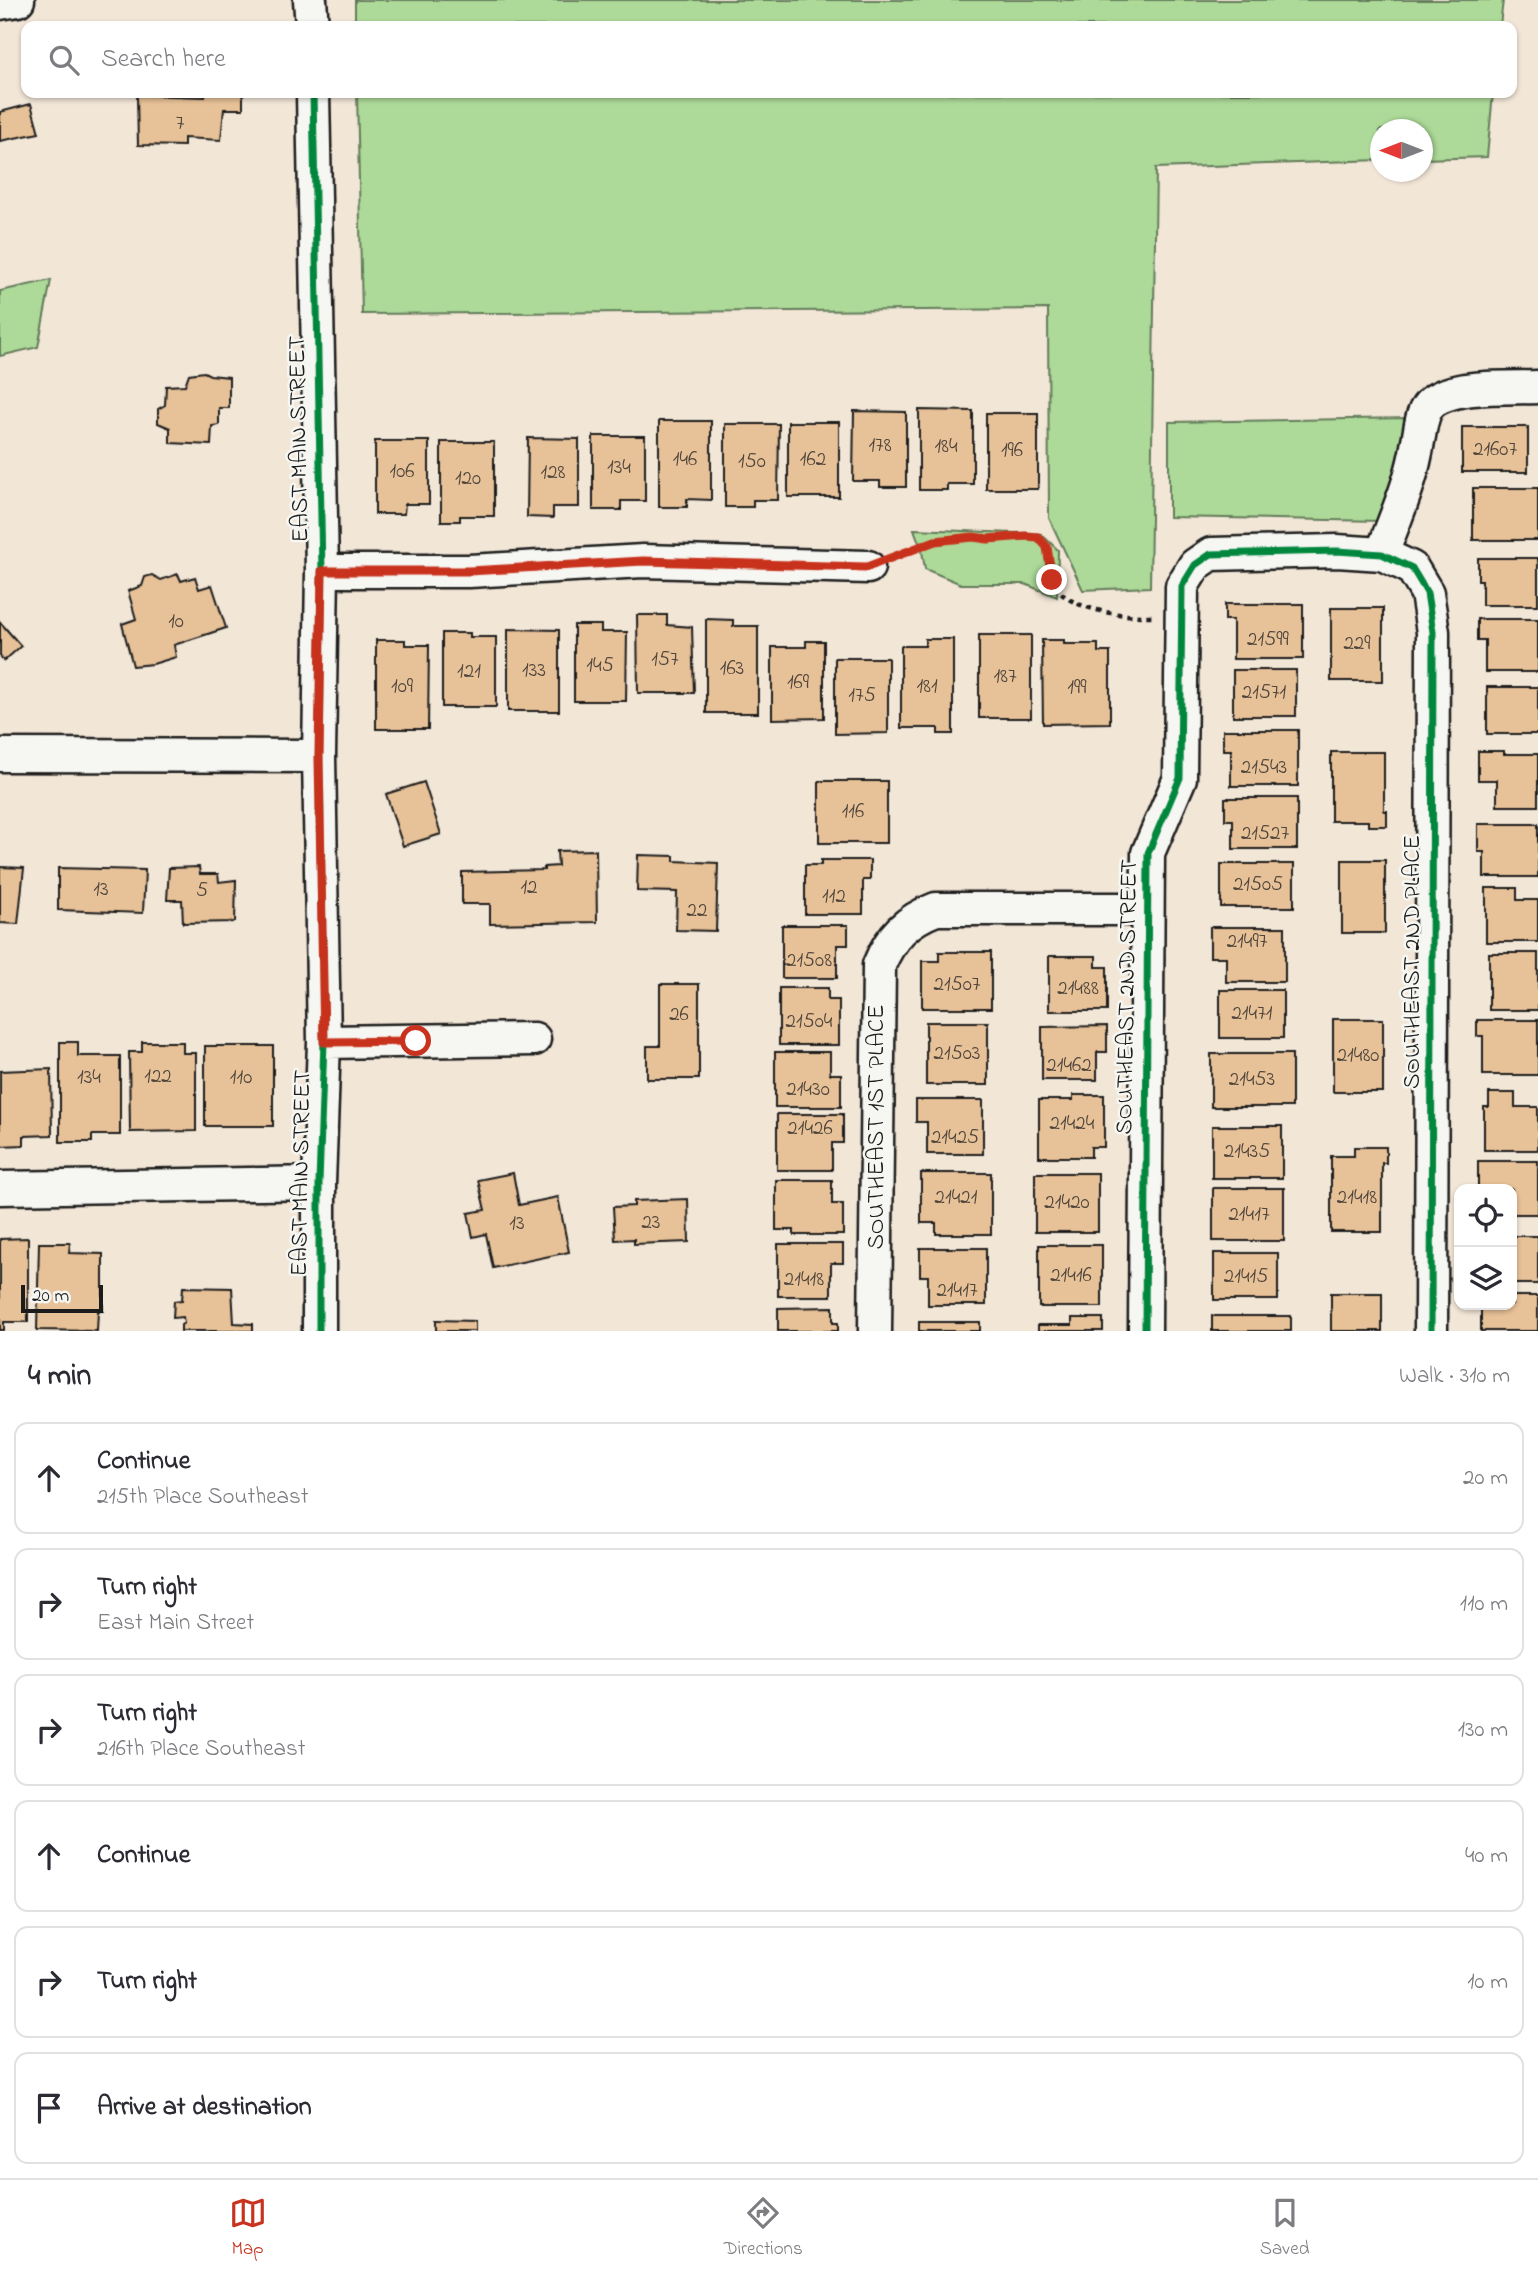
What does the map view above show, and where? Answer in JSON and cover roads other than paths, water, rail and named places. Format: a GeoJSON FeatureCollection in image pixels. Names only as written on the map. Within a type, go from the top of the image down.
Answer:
{"type":"FeatureCollection","features":[{"type":"Feature","properties":{"kind":"street"},"geometry":{"type":"LineString","coordinates":[[0,3],[18,0]]}},
{"type":"Feature","properties":{"kind":"street"},"geometry":{"type":"LineString","coordinates":[[310,0],[312,21]]}},
{"type":"Feature","properties":{"kind":"street","name":"EAST MAIN STREET"},"geometry":{"type":"LineString","coordinates":[[313,98],[322,571],[319,756],[324,1042],[319,1183],[319,1331]]}},
{"type":"Feature","properties":{"kind":"street"},"geometry":{"type":"LineString","coordinates":[[1382,554],[1410,484],[1422,419],[1429,404],[1458,393],[1538,387]]}},
{"type":"Feature","properties":{"kind":"street","name":"SOUTHEAST 2ND STREET"},"geometry":{"type":"LineString","coordinates":[[1145,1331],[1148,853],[1180,778],[1182,586],[1195,565],[1211,554],[1337,551],[1382,554]]}},
{"type":"Feature","properties":{"kind":"street","name":"SOUTHEAST 2ND PLACE"},"geometry":{"type":"LineString","coordinates":[[1382,554],[1412,568],[1427,593],[1433,632],[1430,1331]]}},
{"type":"Feature","properties":{"kind":"street"},"geometry":{"type":"LineString","coordinates":[[322,571],[469,571],[643,561],[867,567]]}},
{"type":"Feature","properties":{"kind":"street"},"geometry":{"type":"LineString","coordinates":[[0,755],[319,756]]}},
{"type":"Feature","properties":{"kind":"street","name":"SOUTHEAST 1ST PLACE"},"geometry":{"type":"LineString","coordinates":[[876,1331],[879,965],[887,945],[900,929],[917,916],[936,909],[1146,908]]}},
{"type":"Feature","properties":{"kind":"street"},"geometry":{"type":"LineString","coordinates":[[324,1042],[534,1039]]}},
{"type":"Feature","properties":{"kind":"street"},"geometry":{"type":"LineString","coordinates":[[0,1188],[319,1183]]}}]}
